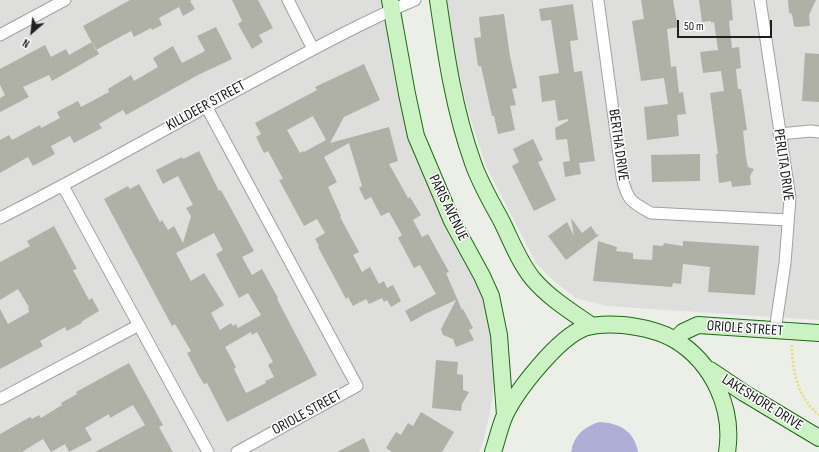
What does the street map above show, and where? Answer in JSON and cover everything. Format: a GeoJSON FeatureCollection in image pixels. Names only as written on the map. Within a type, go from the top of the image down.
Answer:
{"type":"FeatureCollection","features":[{"type":"Feature","properties":{"kind":"street"},"geometry":{"type":"LineString","coordinates":[[0,35],[65,0]]}},
{"type":"Feature","properties":{"kind":"street"},"geometry":{"type":"LineString","coordinates":[[288,0],[313,49]]}},
{"type":"Feature","properties":{"kind":"street","name":"KILLDEER STREET"},"geometry":{"type":"LineString","coordinates":[[0,218],[63,186],[206,106],[363,23],[391,5],[415,0]]}},
{"type":"Feature","properties":{"kind":"street"},"geometry":{"type":"LineString","coordinates":[[438,0],[453,95],[473,165],[522,264],[533,279],[554,298],[592,326]]}},
{"type":"Feature","properties":{"kind":"street","name":"BERTHA DRIVE"},"geometry":{"type":"LineString","coordinates":[[598,0],[622,177],[627,196],[633,202],[651,213],[788,220]]}},
{"type":"Feature","properties":{"kind":"street","name":"PERLITA DRIVE"},"geometry":{"type":"LineString","coordinates":[[760,0],[779,134],[790,198],[785,263],[775,331]]}},
{"type":"Feature","properties":{"kind":"street","name":"PARIS AVENUE"},"geometry":{"type":"LineString","coordinates":[[391,5],[416,136],[452,221],[479,270],[491,296],[499,335],[505,415]]}},
{"type":"Feature","properties":{"kind":"street","name":"ORIOLE STREET"},"geometry":{"type":"LineString","coordinates":[[206,106],[357,386],[237,452]]}},
{"type":"Feature","properties":{"kind":"street"},"geometry":{"type":"LineString","coordinates":[[779,134],[811,131],[819,132]]}},
{"type":"Feature","properties":{"kind":"street"},"geometry":{"type":"LineString","coordinates":[[63,186],[208,452]]}},
{"type":"Feature","properties":{"kind":"street"},"geometry":{"type":"LineString","coordinates":[[0,399],[138,325]]}},
{"type":"Feature","properties":{"kind":"street","name":"LAKESHORE DRIVE"},"geometry":{"type":"LineString","coordinates":[[492,452],[505,415],[522,387],[545,359],[571,336],[583,329],[592,326],[616,325],[654,331],[675,340],[697,358],[706,368],[719,390],[726,414],[729,427],[727,452]]}},
{"type":"Feature","properties":{"kind":"street","name":"ORIOLE STREET"},"geometry":{"type":"LineString","coordinates":[[675,340],[683,332],[698,325],[819,334]]}},
{"type":"Feature","properties":{"kind":"street","name":"LAKESHORE DRIVE"},"geometry":{"type":"LineString","coordinates":[[706,368],[744,393],[819,438]]}},
{"type":"Feature","properties":{"kind":"path"},"geometry":{"type":"LineString","coordinates":[[792,344],[797,384],[808,404],[819,415]]}},
{"type":"Feature","properties":{"kind":"shaded area"},"geometry":{"type":"Polygon","coordinates":[[[0,0],[382,0],[408,135],[431,194],[482,295],[489,321],[494,350],[494,384],[490,412],[483,443],[479,452],[0,452],[0,0]]]}},
{"type":"Feature","properties":{"kind":"shaded area"},"geometry":{"type":"Polygon","coordinates":[[[447,0],[819,0],[819,320],[606,306],[576,298],[554,281],[536,263],[486,166],[469,115],[455,57],[447,0]]]}},
{"type":"Feature","properties":{"kind":"water"},"geometry":{"type":"Polygon","coordinates":[[[599,422],[620,426],[633,439],[638,452],[571,452],[572,446],[580,432],[599,422]]]}},
{"type":"Feature","properties":{"kind":"building"},"geometry":{"type":"Polygon","coordinates":[[[130,0],[192,0],[190,1],[195,9],[183,16],[179,7],[159,18],[162,25],[152,30],[151,28],[134,37],[131,31],[96,50],[83,26],[130,0]]]}},
{"type":"Feature","properties":{"kind":"building"},"geometry":{"type":"Polygon","coordinates":[[[232,0],[258,0],[273,28],[259,35],[263,42],[252,49],[238,24],[242,21],[232,0]]]}},
{"type":"Feature","properties":{"kind":"building"},"geometry":{"type":"Polygon","coordinates":[[[641,0],[673,0],[678,27],[667,29],[671,67],[676,66],[679,93],[683,92],[686,114],[677,115],[679,136],[647,140],[644,107],[668,104],[664,78],[641,81],[632,21],[644,19],[641,0]]]}},
{"type":"Feature","properties":{"kind":"building"},"geometry":{"type":"Polygon","coordinates":[[[699,0],[731,0],[733,20],[729,21],[732,48],[739,47],[741,68],[736,69],[738,89],[741,89],[747,130],[743,131],[746,157],[748,167],[754,169],[750,176],[751,185],[732,187],[731,181],[719,183],[716,154],[718,154],[710,93],[724,91],[721,71],[703,73],[700,52],[718,50],[714,22],[702,22],[699,0]]]}},
{"type":"Feature","properties":{"kind":"building"},"geometry":{"type":"Polygon","coordinates":[[[788,0],[816,0],[809,15],[810,26],[794,26],[792,14],[789,13],[788,0]]]}},
{"type":"Feature","properties":{"kind":"building"},"geometry":{"type":"Polygon","coordinates":[[[573,4],[578,40],[570,41],[574,72],[582,71],[595,161],[579,163],[581,174],[565,177],[563,162],[570,161],[567,139],[556,140],[555,128],[568,121],[568,119],[558,121],[555,100],[542,102],[539,76],[559,73],[551,20],[541,21],[539,9],[573,4]]]}},
{"type":"Feature","properties":{"kind":"building"},"geometry":{"type":"Polygon","coordinates":[[[504,14],[510,56],[517,88],[512,89],[516,105],[510,106],[515,130],[498,134],[494,116],[492,116],[481,66],[478,66],[474,38],[481,37],[479,17],[504,14]]]}},
{"type":"Feature","properties":{"kind":"building"},"geometry":{"type":"Polygon","coordinates":[[[216,27],[232,59],[198,75],[126,115],[123,110],[99,124],[102,128],[74,143],[70,136],[51,146],[55,154],[33,166],[28,157],[0,173],[0,140],[9,135],[12,140],[40,125],[41,128],[60,118],[57,112],[78,101],[81,107],[109,92],[108,89],[131,75],[134,81],[158,67],[153,58],[173,46],[182,63],[205,51],[197,36],[216,27]]]}},
{"type":"Feature","properties":{"kind":"building"},"geometry":{"type":"Polygon","coordinates":[[[92,42],[99,54],[52,81],[49,75],[23,87],[29,97],[0,112],[0,98],[5,95],[0,85],[0,69],[45,45],[51,57],[66,49],[69,55],[92,42]]]}},
{"type":"Feature","properties":{"kind":"building"},"geometry":{"type":"Polygon","coordinates":[[[805,53],[819,54],[819,102],[802,101],[805,53]]]}},
{"type":"Feature","properties":{"kind":"building"},"geometry":{"type":"Polygon","coordinates":[[[364,64],[380,100],[344,117],[330,143],[389,127],[398,161],[389,164],[408,198],[410,197],[421,215],[413,220],[422,237],[428,234],[449,272],[446,273],[462,310],[463,309],[473,328],[469,330],[474,340],[456,347],[453,339],[443,335],[441,329],[456,300],[411,322],[405,311],[436,294],[420,265],[414,268],[398,238],[402,235],[389,212],[381,216],[371,197],[365,200],[359,188],[362,186],[349,143],[324,157],[337,182],[328,187],[341,216],[340,217],[359,252],[353,255],[362,272],[370,267],[379,284],[384,281],[387,288],[393,285],[401,301],[391,307],[387,300],[384,302],[382,298],[369,304],[366,299],[353,306],[348,297],[346,299],[315,239],[325,233],[317,219],[304,226],[279,180],[283,179],[268,151],[264,153],[256,137],[261,134],[255,123],[317,90],[315,87],[364,64]],[[313,116],[287,130],[300,153],[326,140],[313,116]]]}},
{"type":"Feature","properties":{"kind":"building"},"geometry":{"type":"Polygon","coordinates":[[[533,139],[543,160],[538,162],[556,200],[534,211],[512,166],[519,162],[513,149],[533,139]]]}},
{"type":"Feature","properties":{"kind":"building"},"geometry":{"type":"Polygon","coordinates":[[[199,151],[219,191],[221,190],[254,251],[242,257],[252,275],[262,269],[317,375],[227,422],[207,383],[204,384],[187,353],[191,351],[175,324],[172,326],[104,199],[128,186],[130,189],[139,184],[160,222],[162,220],[168,230],[174,226],[183,243],[191,216],[186,208],[193,205],[178,176],[163,184],[156,170],[182,157],[183,159],[199,151]],[[214,233],[176,253],[191,281],[204,273],[224,305],[211,313],[220,330],[231,323],[233,326],[236,324],[238,328],[261,315],[248,293],[239,298],[216,254],[223,250],[214,233]],[[251,332],[225,347],[236,367],[234,369],[246,393],[266,383],[265,381],[274,377],[268,365],[273,362],[257,332],[252,335],[251,332]]]}},
{"type":"Feature","properties":{"kind":"building"},"geometry":{"type":"Polygon","coordinates":[[[700,154],[700,181],[652,182],[651,155],[700,154]]]}},
{"type":"Feature","properties":{"kind":"building"},"geometry":{"type":"Polygon","coordinates":[[[571,218],[582,233],[591,226],[597,235],[599,235],[566,260],[548,236],[567,222],[574,236],[571,218]]]}},
{"type":"Feature","properties":{"kind":"building"},"geometry":{"type":"Polygon","coordinates":[[[54,226],[77,269],[73,270],[89,300],[92,298],[99,311],[67,331],[65,327],[40,341],[43,346],[0,369],[0,309],[8,324],[29,312],[29,307],[18,289],[0,300],[0,262],[30,246],[27,241],[54,226]]]}},
{"type":"Feature","properties":{"kind":"building"},"geometry":{"type":"Polygon","coordinates":[[[598,241],[617,247],[616,251],[633,253],[633,259],[652,260],[653,245],[663,246],[664,243],[683,246],[683,241],[759,246],[755,295],[708,292],[710,267],[683,264],[681,284],[673,283],[672,287],[593,281],[598,241]]]}},
{"type":"Feature","properties":{"kind":"building"},"geometry":{"type":"Polygon","coordinates":[[[436,360],[458,362],[457,374],[463,375],[463,390],[469,392],[462,404],[461,411],[432,408],[436,360]]]}},
{"type":"Feature","properties":{"kind":"building"},"geometry":{"type":"Polygon","coordinates":[[[129,363],[163,425],[159,427],[173,452],[95,452],[145,425],[133,405],[110,418],[109,414],[85,428],[92,440],[69,452],[65,444],[51,452],[43,439],[22,452],[0,452],[0,434],[30,417],[32,419],[39,415],[41,418],[62,405],[61,403],[77,394],[76,392],[129,363]]]}},
{"type":"Feature","properties":{"kind":"building"},"geometry":{"type":"Polygon","coordinates":[[[421,412],[454,432],[442,452],[392,452],[386,448],[396,432],[401,435],[408,423],[413,426],[421,412]]]}},
{"type":"Feature","properties":{"kind":"building"},"geometry":{"type":"Polygon","coordinates":[[[364,438],[370,452],[337,452],[364,438]]]}}]}
